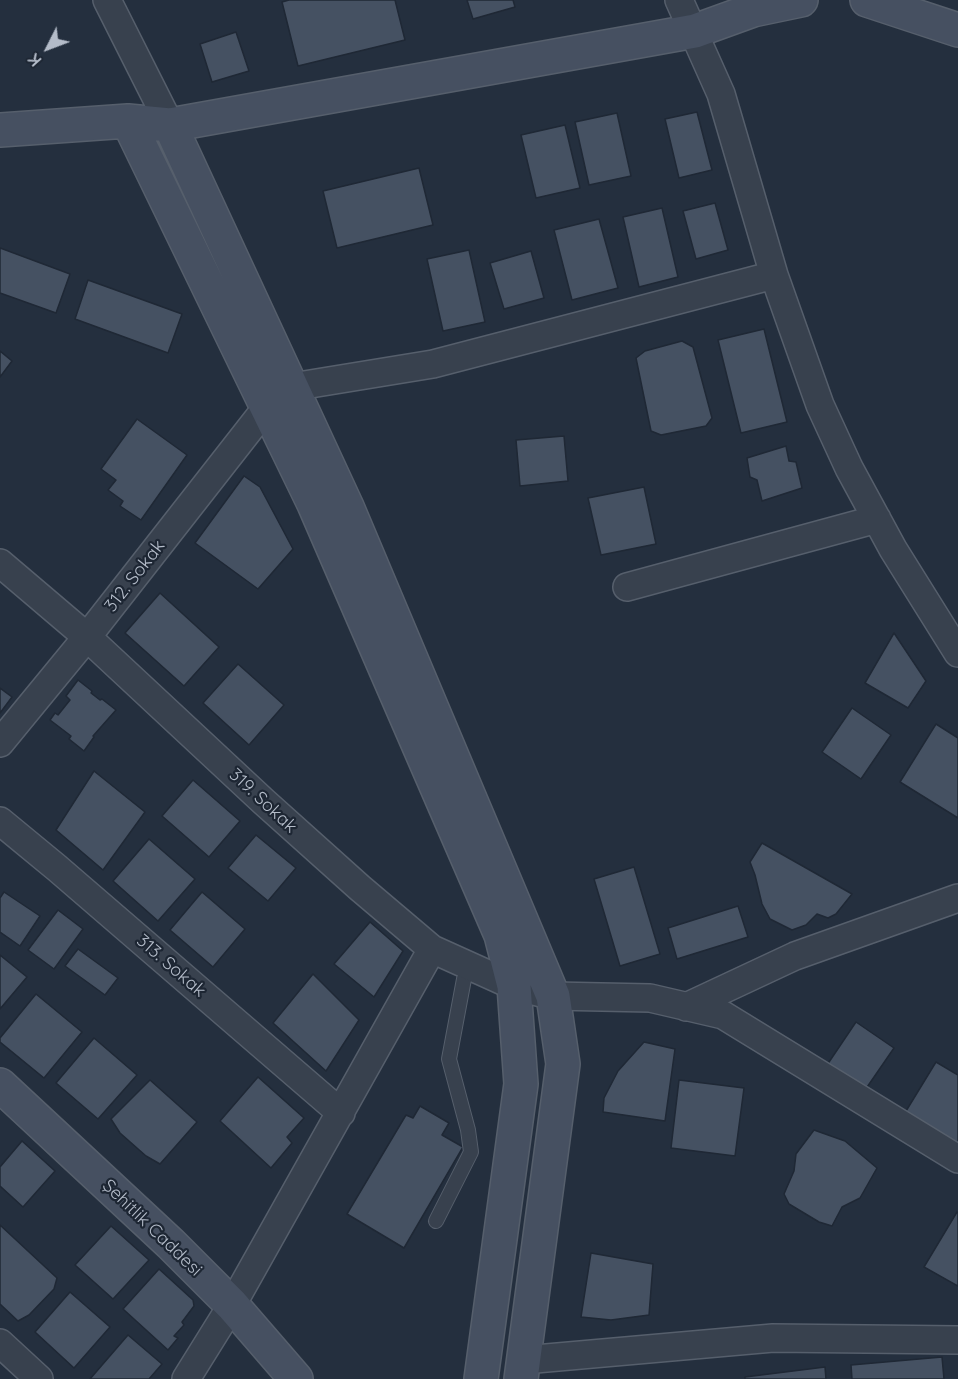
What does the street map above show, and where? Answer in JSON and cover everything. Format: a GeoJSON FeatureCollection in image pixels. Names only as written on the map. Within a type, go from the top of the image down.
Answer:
{"type":"FeatureCollection","features":[{"type":"Feature","properties":{"kind":"street"},"geometry":{"type":"LineString","coordinates":[[108,0],[170,125],[279,397],[314,504],[501,935],[514,986],[521,1084],[481,1379]]}},
{"type":"Feature","properties":{"kind":"street"},"geometry":{"type":"LineString","coordinates":[[679,0],[722,94],[774,275],[820,405],[849,468],[893,549],[958,653]]}},
{"type":"Feature","properties":{"kind":"street"},"geometry":{"type":"LineString","coordinates":[[0,130],[128,121],[170,125],[694,32],[762,5],[801,0]]}},
{"type":"Feature","properties":{"kind":"street"},"geometry":{"type":"LineString","coordinates":[[867,0],[958,30]]}},
{"type":"Feature","properties":{"kind":"street"},"geometry":{"type":"LineString","coordinates":[[128,121],[279,397],[347,507],[553,996],[562,1064],[522,1369],[772,1338],[958,1340]]}},
{"type":"Feature","properties":{"kind":"street"},"geometry":{"type":"LineString","coordinates":[[279,397],[433,364],[774,275]]}},
{"type":"Feature","properties":{"kind":"street","name":"312. Sokak"},"geometry":{"type":"LineString","coordinates":[[0,743],[279,397]]}},
{"type":"Feature","properties":{"kind":"street"},"geometry":{"type":"LineString","coordinates":[[627,587],[877,519]]}},
{"type":"Feature","properties":{"kind":"street","name":"319. Sokak"},"geometry":{"type":"LineString","coordinates":[[0,563],[87,637],[262,801],[432,949],[514,986],[553,996],[650,998],[723,1015],[958,1159]]}},
{"type":"Feature","properties":{"kind":"street","name":"313. Sokak"},"geometry":{"type":"LineString","coordinates":[[0,821],[66,875],[341,1113]]}},
{"type":"Feature","properties":{"kind":"street"},"geometry":{"type":"LineString","coordinates":[[686,1006],[795,956],[958,898]]}},
{"type":"Feature","properties":{"kind":"street"},"geometry":{"type":"LineString","coordinates":[[186,1379],[232,1305],[432,949]]}},
{"type":"Feature","properties":{"kind":"street","name":"Şehitlik Caddesi"},"geometry":{"type":"LineString","coordinates":[[0,1085],[171,1244],[232,1305],[296,1379]]}},
{"type":"Feature","properties":{"kind":"street"},"geometry":{"type":"LineString","coordinates":[[0,1343],[39,1379]]}},
{"type":"Feature","properties":{"kind":"lane"},"geometry":{"type":"LineString","coordinates":[[436,1221],[471,1152],[468,1130],[449,1059],[464,979],[472,966]]}},
{"type":"Feature","properties":{"kind":"building"},"geometry":{"type":"Polygon","coordinates":[[[289,0],[395,0],[405,40],[298,66],[282,2],[289,0]]]}},
{"type":"Feature","properties":{"kind":"building"},"geometry":{"type":"Polygon","coordinates":[[[467,0],[513,0],[515,7],[473,19],[467,0]]]}},
{"type":"Feature","properties":{"kind":"building"},"geometry":{"type":"Polygon","coordinates":[[[236,32],[249,71],[212,82],[200,44],[236,32]]]}},
{"type":"Feature","properties":{"kind":"building"},"geometry":{"type":"Polygon","coordinates":[[[697,112],[712,170],[679,178],[665,119],[697,112]]]}},
{"type":"Feature","properties":{"kind":"building"},"geometry":{"type":"Polygon","coordinates":[[[617,113],[631,176],[589,185],[575,122],[617,113]]]}},
{"type":"Feature","properties":{"kind":"building"},"geometry":{"type":"Polygon","coordinates":[[[565,125],[580,188],[536,198],[521,135],[565,125]]]}},
{"type":"Feature","properties":{"kind":"building"},"geometry":{"type":"Polygon","coordinates":[[[419,168],[433,225],[337,248],[323,191],[419,168]]]}},
{"type":"Feature","properties":{"kind":"building"},"geometry":{"type":"Polygon","coordinates":[[[715,203],[728,250],[696,259],[683,211],[715,203]]]}},
{"type":"Feature","properties":{"kind":"building"},"geometry":{"type":"Polygon","coordinates":[[[662,208],[678,277],[639,287],[623,217],[662,208]]]}},
{"type":"Feature","properties":{"kind":"building"},"geometry":{"type":"Polygon","coordinates":[[[599,219],[618,288],[572,300],[554,230],[599,219]]]}},
{"type":"Feature","properties":{"kind":"building"},"geometry":{"type":"Polygon","coordinates":[[[0,248],[70,274],[56,313],[0,293],[0,248]]]}},
{"type":"Feature","properties":{"kind":"building"},"geometry":{"type":"Polygon","coordinates":[[[469,250],[485,322],[443,331],[427,259],[469,250]]]}},
{"type":"Feature","properties":{"kind":"building"},"geometry":{"type":"Polygon","coordinates":[[[531,251],[544,298],[504,309],[490,263],[531,251]]]}},
{"type":"Feature","properties":{"kind":"building"},"geometry":{"type":"Polygon","coordinates":[[[88,280],[182,314],[168,353],[75,319],[88,280]]]}},
{"type":"Feature","properties":{"kind":"building"},"geometry":{"type":"Polygon","coordinates":[[[764,329],[787,422],[741,433],[718,340],[764,329]]]}},
{"type":"Feature","properties":{"kind":"building"},"geometry":{"type":"Polygon","coordinates":[[[682,341],[693,347],[712,418],[706,426],[661,435],[651,431],[636,358],[645,351],[682,341]]]}},
{"type":"Feature","properties":{"kind":"building"},"geometry":{"type":"Polygon","coordinates":[[[0,351],[12,361],[0,377],[0,351]]]}},
{"type":"Feature","properties":{"kind":"building"},"geometry":{"type":"Polygon","coordinates":[[[137,419],[187,455],[141,520],[120,506],[123,501],[108,490],[116,480],[101,469],[137,419]]]}},
{"type":"Feature","properties":{"kind":"building"},"geometry":{"type":"Polygon","coordinates":[[[564,436],[568,481],[520,486],[516,440],[564,436]]]}},
{"type":"Feature","properties":{"kind":"building"},"geometry":{"type":"Polygon","coordinates":[[[786,446],[789,461],[796,462],[802,488],[762,501],[757,480],[750,477],[747,458],[786,446]]]}},
{"type":"Feature","properties":{"kind":"building"},"geometry":{"type":"Polygon","coordinates":[[[244,476],[260,487],[293,549],[258,589],[195,543],[244,476]]]}},
{"type":"Feature","properties":{"kind":"building"},"geometry":{"type":"Polygon","coordinates":[[[644,487],[656,544],[601,555],[588,498],[644,487]]]}},
{"type":"Feature","properties":{"kind":"building"},"geometry":{"type":"Polygon","coordinates":[[[160,593],[219,647],[184,686],[125,633],[160,593]]]}},
{"type":"Feature","properties":{"kind":"building"},"geometry":{"type":"Polygon","coordinates":[[[894,633],[926,681],[908,708],[865,683],[894,633]]]}},
{"type":"Feature","properties":{"kind":"building"},"geometry":{"type":"Polygon","coordinates":[[[238,664],[284,705],[249,745],[203,703],[238,664]]]}},
{"type":"Feature","properties":{"kind":"building"},"geometry":{"type":"Polygon","coordinates":[[[78,680],[92,691],[91,693],[116,710],[93,736],[84,751],[69,739],[71,736],[50,720],[55,713],[58,715],[70,700],[66,696],[78,680]]]}},
{"type":"Feature","properties":{"kind":"building"},"geometry":{"type":"Polygon","coordinates":[[[0,688],[12,697],[0,713],[0,688]]]}},
{"type":"Feature","properties":{"kind":"building"},"geometry":{"type":"Polygon","coordinates":[[[852,708],[891,735],[861,779],[822,752],[852,708]]]}},
{"type":"Feature","properties":{"kind":"building"},"geometry":{"type":"Polygon","coordinates":[[[936,724],[958,738],[958,818],[900,782],[936,724]]]}},
{"type":"Feature","properties":{"kind":"building"},"geometry":{"type":"Polygon","coordinates":[[[94,771],[145,812],[103,870],[56,830],[94,771]]]}},
{"type":"Feature","properties":{"kind":"building"},"geometry":{"type":"Polygon","coordinates":[[[193,780],[240,821],[209,857],[162,816],[193,780]]]}},
{"type":"Feature","properties":{"kind":"building"},"geometry":{"type":"Polygon","coordinates":[[[256,835],[296,868],[268,901],[228,868],[256,835]]]}},
{"type":"Feature","properties":{"kind":"building"},"geometry":{"type":"Polygon","coordinates":[[[149,839],[195,879],[158,921],[113,881],[149,839]]]}},
{"type":"Feature","properties":{"kind":"building"},"geometry":{"type":"Polygon","coordinates":[[[762,843],[852,894],[836,914],[828,918],[817,914],[806,925],[792,930],[770,919],[762,904],[750,862],[762,843]]]}},
{"type":"Feature","properties":{"kind":"building"},"geometry":{"type":"Polygon","coordinates":[[[634,867],[660,954],[620,966],[594,879],[634,867]]]}},
{"type":"Feature","properties":{"kind":"building"},"geometry":{"type":"Polygon","coordinates":[[[4,892],[40,916],[20,946],[0,932],[0,898],[4,892]]]}},
{"type":"Feature","properties":{"kind":"building"},"geometry":{"type":"Polygon","coordinates":[[[202,892],[245,929],[213,967],[170,930],[202,892]]]}},
{"type":"Feature","properties":{"kind":"building"},"geometry":{"type":"Polygon","coordinates":[[[738,906],[748,937],[677,959],[668,928],[738,906]]]}},
{"type":"Feature","properties":{"kind":"building"},"geometry":{"type":"Polygon","coordinates":[[[58,910],[83,929],[54,969],[28,950],[58,910]]]}},
{"type":"Feature","properties":{"kind":"building"},"geometry":{"type":"Polygon","coordinates":[[[370,922],[403,951],[374,997],[334,964],[370,922]]]}},
{"type":"Feature","properties":{"kind":"building"},"geometry":{"type":"Polygon","coordinates":[[[78,949],[118,978],[105,995],[65,966],[78,949]]]}},
{"type":"Feature","properties":{"kind":"building"},"geometry":{"type":"Polygon","coordinates":[[[0,955],[27,977],[0,1009],[0,955]]]}},
{"type":"Feature","properties":{"kind":"building"},"geometry":{"type":"Polygon","coordinates":[[[313,974],[359,1020],[326,1071],[273,1023],[313,974]]]}},
{"type":"Feature","properties":{"kind":"building"},"geometry":{"type":"Polygon","coordinates":[[[36,994],[82,1032],[44,1078],[0,1042],[0,1038],[36,994]]]}},
{"type":"Feature","properties":{"kind":"building"},"geometry":{"type":"Polygon","coordinates":[[[856,1022],[894,1048],[863,1093],[825,1068],[856,1022]]]}},
{"type":"Feature","properties":{"kind":"building"},"geometry":{"type":"Polygon","coordinates":[[[94,1038],[137,1075],[98,1119],[56,1083],[94,1038]]]}},
{"type":"Feature","properties":{"kind":"building"},"geometry":{"type":"Polygon","coordinates":[[[644,1042],[675,1049],[665,1121],[603,1112],[604,1098],[618,1071],[644,1042]]]}},
{"type":"Feature","properties":{"kind":"building"},"geometry":{"type":"Polygon","coordinates":[[[936,1062],[958,1075],[958,1149],[903,1116],[936,1062]]]}},
{"type":"Feature","properties":{"kind":"building"},"geometry":{"type":"Polygon","coordinates":[[[258,1077],[304,1118],[287,1137],[292,1143],[271,1168],[220,1121],[258,1077]]]}},
{"type":"Feature","properties":{"kind":"building"},"geometry":{"type":"Polygon","coordinates":[[[150,1080],[197,1122],[160,1164],[146,1156],[120,1133],[111,1119],[150,1080]]]}},
{"type":"Feature","properties":{"kind":"building"},"geometry":{"type":"Polygon","coordinates":[[[679,1080],[744,1088],[735,1156],[671,1148],[679,1080]]]}},
{"type":"Feature","properties":{"kind":"building"},"geometry":{"type":"Polygon","coordinates":[[[420,1106],[449,1123],[442,1135],[463,1147],[404,1248],[347,1214],[406,1115],[413,1118],[420,1106]]]}},
{"type":"Feature","properties":{"kind":"building"},"geometry":{"type":"Polygon","coordinates":[[[814,1130],[845,1141],[877,1168],[860,1198],[842,1207],[832,1226],[819,1222],[789,1204],[784,1194],[794,1171],[796,1154],[814,1130]]]}},
{"type":"Feature","properties":{"kind":"building"},"geometry":{"type":"Polygon","coordinates":[[[22,1141],[55,1171],[23,1207],[0,1186],[0,1167],[22,1141]]]}},
{"type":"Feature","properties":{"kind":"building"},"geometry":{"type":"Polygon","coordinates":[[[958,1213],[958,1286],[924,1267],[958,1213]]]}},
{"type":"Feature","properties":{"kind":"building"},"geometry":{"type":"Polygon","coordinates":[[[0,1225],[57,1278],[54,1289],[29,1315],[18,1321],[0,1304],[0,1225]]]}},
{"type":"Feature","properties":{"kind":"building"},"geometry":{"type":"Polygon","coordinates":[[[111,1226],[149,1260],[113,1299],[75,1265],[111,1226]]]}},
{"type":"Feature","properties":{"kind":"building"},"geometry":{"type":"Polygon","coordinates":[[[591,1253],[653,1264],[649,1315],[611,1320],[581,1317],[591,1253]]]}},
{"type":"Feature","properties":{"kind":"building"},"geometry":{"type":"Polygon","coordinates":[[[159,1269],[193,1300],[194,1306],[182,1322],[184,1325],[174,1336],[178,1338],[168,1350],[123,1309],[159,1269]]]}},
{"type":"Feature","properties":{"kind":"building"},"geometry":{"type":"Polygon","coordinates":[[[70,1292],[110,1327],[74,1368],[35,1332],[70,1292]]]}},
{"type":"Feature","properties":{"kind":"building"},"geometry":{"type":"Polygon","coordinates":[[[128,1335],[162,1364],[149,1379],[90,1379],[128,1335]]]}},
{"type":"Feature","properties":{"kind":"building"},"geometry":{"type":"Polygon","coordinates":[[[942,1357],[944,1379],[852,1379],[851,1365],[942,1357]]]}},
{"type":"Feature","properties":{"kind":"building"},"geometry":{"type":"Polygon","coordinates":[[[825,1367],[826,1379],[745,1379],[745,1377],[825,1367]]]}}]}
